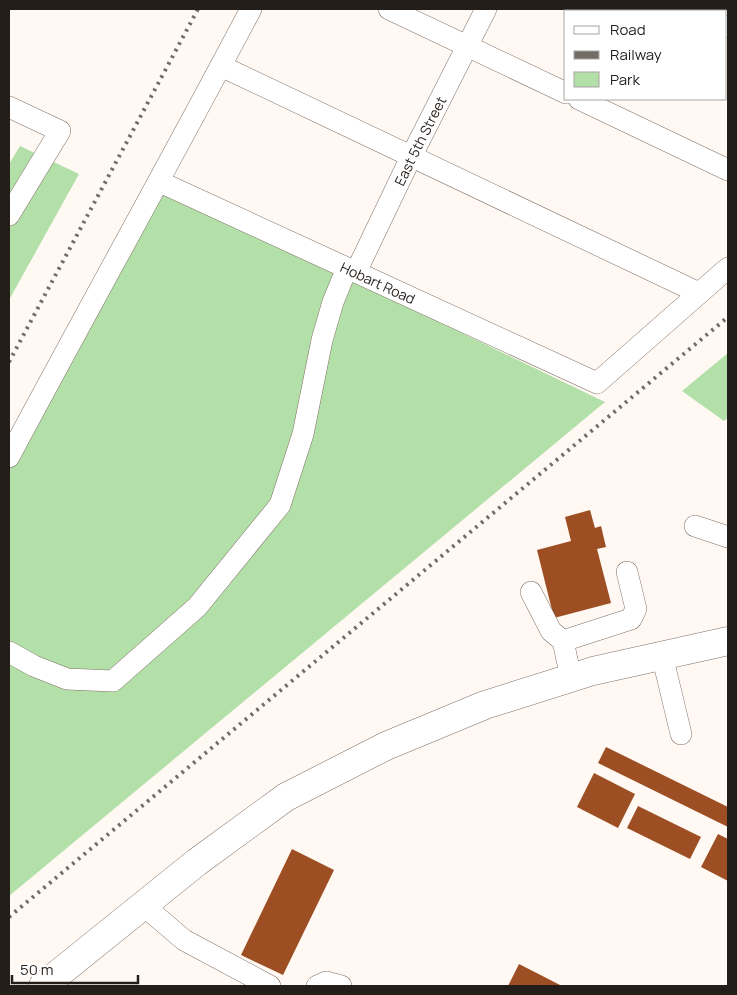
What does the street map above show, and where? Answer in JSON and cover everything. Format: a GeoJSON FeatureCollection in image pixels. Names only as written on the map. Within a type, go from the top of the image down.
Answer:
{"type":"FeatureCollection","features":[{"type":"Feature","properties":{"kind":"main road"},"geometry":{"type":"LineString","coordinates":[[43,986],[196,862],[286,797],[386,746],[476,708],[571,678],[662,655],[728,641]]}},
{"type":"Feature","properties":{"kind":"street"},"geometry":{"type":"LineString","coordinates":[[9,458],[80,324],[160,182],[251,9]]}},
{"type":"Feature","properties":{"kind":"street"},"geometry":{"type":"LineString","coordinates":[[389,9],[564,91]]}},
{"type":"Feature","properties":{"kind":"street","name":"East 5th Street"},"geometry":{"type":"LineString","coordinates":[[9,652],[34,666],[67,679],[113,681],[197,607],[280,505],[304,434],[322,340],[333,302],[352,270],[486,9]]}},
{"type":"Feature","properties":{"kind":"street"},"geometry":{"type":"LineString","coordinates":[[220,66],[699,294],[728,268]]}},
{"type":"Feature","properties":{"kind":"street"},"geometry":{"type":"LineString","coordinates":[[581,100],[728,170]]}},
{"type":"Feature","properties":{"kind":"street"},"geometry":{"type":"LineString","coordinates":[[9,107],[60,131],[9,215]]}},
{"type":"Feature","properties":{"kind":"street","name":"Hobart Road"},"geometry":{"type":"LineString","coordinates":[[160,182],[597,383],[699,294]]}},
{"type":"Feature","properties":{"kind":"street"},"geometry":{"type":"LineString","coordinates":[[695,526],[728,537]]}},
{"type":"Feature","properties":{"kind":"street"},"geometry":{"type":"LineString","coordinates":[[564,641],[631,619],[636,609],[627,572]]}},
{"type":"Feature","properties":{"kind":"street"},"geometry":{"type":"LineString","coordinates":[[531,592],[551,630],[564,641],[571,678]]}},
{"type":"Feature","properties":{"kind":"street"},"geometry":{"type":"LineString","coordinates":[[662,655],[681,734]]}},
{"type":"Feature","properties":{"kind":"street"},"geometry":{"type":"LineString","coordinates":[[143,905],[184,940],[270,986]]}},
{"type":"Feature","properties":{"kind":"street"},"geometry":{"type":"LineString","coordinates":[[317,986],[326,982],[341,986]]}},
{"type":"Feature","properties":{"kind":"green space"},"geometry":{"type":"Polygon","coordinates":[[[20,146],[79,174],[9,300],[9,164],[20,146]]]}},
{"type":"Feature","properties":{"kind":"green space"},"geometry":{"type":"Polygon","coordinates":[[[151,183],[605,402],[9,896],[9,448],[151,183]]]}},
{"type":"Feature","properties":{"kind":"green space"},"geometry":{"type":"Polygon","coordinates":[[[728,353],[728,418],[724,421],[682,391],[728,353]]]}},
{"type":"Feature","properties":{"kind":"building"},"geometry":{"type":"Polygon","coordinates":[[[590,510],[595,528],[601,526],[606,547],[597,549],[611,603],[554,618],[537,550],[571,541],[565,517],[590,510]]]}},
{"type":"Feature","properties":{"kind":"building"},"geometry":{"type":"Polygon","coordinates":[[[606,747],[728,807],[728,827],[598,763],[606,747]]]}},
{"type":"Feature","properties":{"kind":"building"},"geometry":{"type":"Polygon","coordinates":[[[594,773],[635,794],[618,828],[577,807],[594,773]]]}},
{"type":"Feature","properties":{"kind":"building"},"geometry":{"type":"Polygon","coordinates":[[[638,806],[701,837],[690,859],[627,828],[638,806]]]}},
{"type":"Feature","properties":{"kind":"building"},"geometry":{"type":"Polygon","coordinates":[[[718,834],[728,839],[728,881],[701,867],[718,834]]]}},
{"type":"Feature","properties":{"kind":"building"},"geometry":{"type":"Polygon","coordinates":[[[292,849],[334,870],[283,975],[241,955],[292,849]]]}},
{"type":"Feature","properties":{"kind":"building"},"geometry":{"type":"Polygon","coordinates":[[[519,964],[562,986],[508,986],[519,964]]]}},
{"type":"Feature","properties":{"kind":"railway"},"geometry":{"type":"LineString","coordinates":[[9,362],[198,9]]}},
{"type":"Feature","properties":{"kind":"railway"},"geometry":{"type":"LineString","coordinates":[[9,917],[728,317]]}}]}
